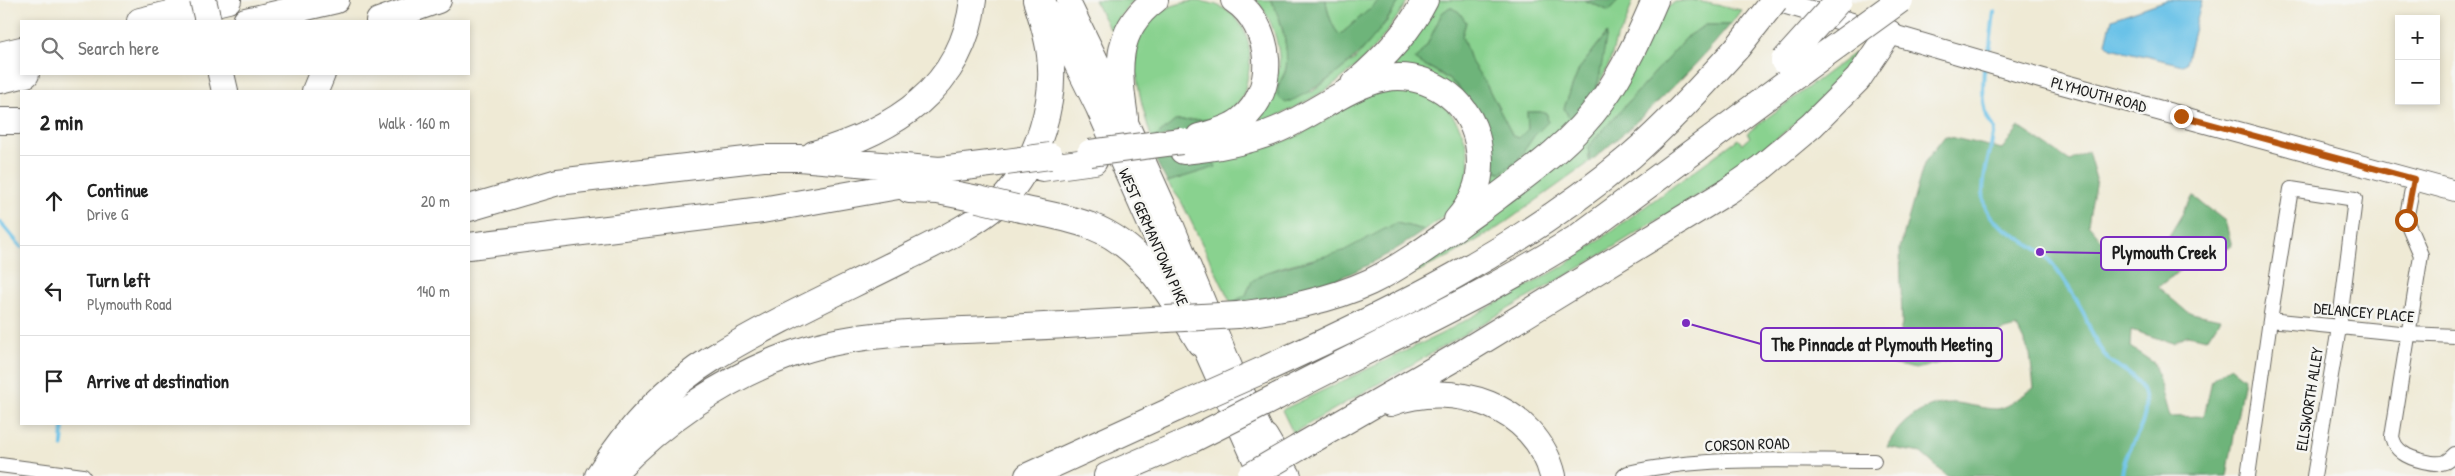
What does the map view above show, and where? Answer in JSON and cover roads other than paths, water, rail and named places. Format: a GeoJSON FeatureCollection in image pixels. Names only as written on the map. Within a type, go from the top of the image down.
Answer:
{"type":"FeatureCollection","features":[{"type":"Feature","properties":{"kind":"highway"},"geometry":{"type":"LineString","coordinates":[[203,0],[208,20]]}},
{"type":"Feature","properties":{"kind":"highway"},"geometry":{"type":"LineString","coordinates":[[171,14],[207,0]]}},
{"type":"Feature","properties":{"kind":"highway"},"geometry":{"type":"LineString","coordinates":[[218,0],[223,20]]}},
{"type":"Feature","properties":{"kind":"highway"},"geometry":{"type":"LineString","coordinates":[[144,20],[228,0]]}},
{"type":"Feature","properties":{"kind":"highway"},"geometry":{"type":"LineString","coordinates":[[250,20],[336,0]]}},
{"type":"Feature","properties":{"kind":"highway"},"geometry":{"type":"LineString","coordinates":[[382,20],[438,0]]}},
{"type":"Feature","properties":{"kind":"highway"},"geometry":{"type":"LineString","coordinates":[[799,158],[849,144],[895,120],[930,94],[946,74],[960,48],[972,0]]}},
{"type":"Feature","properties":{"kind":"highway"},"geometry":{"type":"LineString","coordinates":[[598,476],[621,443],[647,412],[711,359],[755,334],[941,240],[1006,197],[1034,155],[1046,116],[1051,77],[1051,57],[1036,0]]}},
{"type":"Feature","properties":{"kind":"highway"},"geometry":{"type":"LineString","coordinates":[[1125,118],[1120,68],[1121,51],[1134,20],[1155,0]]}},
{"type":"Feature","properties":{"kind":"highway"},"geometry":{"type":"LineString","coordinates":[[1182,146],[1241,120],[1252,109],[1264,84],[1266,59],[1261,33],[1252,17],[1234,0]]}},
{"type":"Feature","properties":{"kind":"highway"},"geometry":{"type":"LineString","coordinates":[[1342,95],[1397,40],[1419,12],[1425,0]]}},
{"type":"Feature","properties":{"kind":"highway"},"geometry":{"type":"LineString","coordinates":[[611,476],[666,426],[712,392],[755,369],[790,354],[822,345],[919,332],[1238,315],[1299,305],[1339,294],[1370,282],[1428,247],[1552,154],[1581,127],[1618,76],[1633,50],[1655,0]]}},
{"type":"Feature","properties":{"kind":"highway"},"geometry":{"type":"LineString","coordinates":[[1028,476],[1383,315],[1524,235],[1631,155],[1692,98],[1737,48],[1774,0]]}},
{"type":"Feature","properties":{"kind":"highway"},"geometry":{"type":"LineString","coordinates":[[1793,66],[1840,0]]}},
{"type":"Feature","properties":{"kind":"highway"},"geometry":{"type":"LineString","coordinates":[[1107,476],[1193,439],[1517,274],[1578,237],[1669,171],[1793,66],[1900,0]]}},
{"type":"Feature","properties":{"kind":"highway"},"geometry":{"type":"LineString","coordinates":[[1250,476],[1456,357],[1735,186],[1786,147],[1858,79],[1889,32]]}},
{"type":"Feature","properties":{"kind":"highway"},"geometry":{"type":"LineString","coordinates":[[0,55],[20,50]]}},
{"type":"Feature","properties":{"kind":"highway"},"geometry":{"type":"LineString","coordinates":[[0,80],[22,75]]}},
{"type":"Feature","properties":{"kind":"highway"},"geometry":{"type":"LineString","coordinates":[[221,75],[225,90]]}},
{"type":"Feature","properties":{"kind":"highway"},"geometry":{"type":"LineString","coordinates":[[235,75],[240,90]]}},
{"type":"Feature","properties":{"kind":"highway"},"geometry":{"type":"LineString","coordinates":[[315,90],[322,75]]}},
{"type":"Feature","properties":{"kind":"highway"},"geometry":{"type":"LineString","coordinates":[[470,246],[694,220],[762,210],[1004,167],[1182,146],[1236,143],[1278,130],[1372,80],[1385,77],[1411,77],[1442,90],[1462,108],[1470,120],[1480,153],[1479,180],[1475,193],[1465,211],[1428,247]]}},
{"type":"Feature","properties":{"kind":"highway"},"geometry":{"type":"LineString","coordinates":[[0,121],[20,120]]}},
{"type":"Feature","properties":{"kind":"highway"},"geometry":{"type":"LineString","coordinates":[[470,208],[558,182],[763,158],[799,158],[934,170],[1004,167]]}},
{"type":"Feature","properties":{"kind":"highway"},"geometry":{"type":"LineString","coordinates":[[846,195],[919,190],[978,199],[1058,216],[1092,226],[1127,248],[1162,282],[1200,342]]}},
{"type":"Feature","properties":{"kind":"highway"},"geometry":{"type":"LineString","coordinates":[[1345,420],[1393,401],[1418,396],[1436,394],[1471,398],[1493,406],[1528,429],[1546,455],[1552,476]]}},
{"type":"Feature","properties":{"kind":"highway"},"geometry":{"type":"LineString","coordinates":[[1265,437],[1288,476]]}},
{"type":"Feature","properties":{"kind":"main road","name":"WEST GERMANTOWN PIKE"},"geometry":{"type":"LineString","coordinates":[[1044,0],[1109,134],[1261,476]]}},
{"type":"Feature","properties":{"kind":"main road","name":"WEST GERMANTOWN PIKE"},"geometry":{"type":"LineString","coordinates":[[1068,0],[1125,118],[1166,209],[1232,370],[1282,476]]}},
{"type":"Feature","properties":{"kind":"main road","name":"PLYMOUTH ROAD"},"geometry":{"type":"LineString","coordinates":[[1774,0],[1889,32],[1986,62],[2455,191]]}},
{"type":"Feature","properties":{"kind":"street"},"geometry":{"type":"LineString","coordinates":[[2414,179],[2406,220],[2421,254],[2392,437],[2395,446],[2404,454],[2437,463],[2445,462],[2455,454]]}},
{"type":"Feature","properties":{"kind":"street","name":"ELLSWORTH ALLEY"},"geometry":{"type":"LineString","coordinates":[[2270,320],[2290,189],[2355,198],[2339,328],[2314,476]]}},
{"type":"Feature","properties":{"kind":"street"},"geometry":{"type":"LineString","coordinates":[[2248,476],[2270,320]]}},
{"type":"Feature","properties":{"kind":"street","name":"DELANCEY PLACE"},"geometry":{"type":"LineString","coordinates":[[2270,320],[2339,328],[2455,336]]}},
{"type":"Feature","properties":{"kind":"street","name":"CORSON ROAD"},"geometry":{"type":"LineString","coordinates":[[1624,476],[1628,473],[1668,464],[1792,459],[1874,460]]}},
{"type":"Feature","properties":{"kind":"street"},"geometry":{"type":"LineString","coordinates":[[0,464],[83,476]]}},
{"type":"Feature","properties":{"kind":"water"},"geometry":{"type":"Polygon","coordinates":[[[2167,0],[2202,0],[2186,63],[2183,65],[2111,48],[2106,43],[2112,19],[2167,0]]]}},
{"type":"Feature","properties":{"kind":"waterway"},"geometry":{"type":"LineString","coordinates":[[1986,56],[1990,46],[1994,12]]}},
{"type":"Feature","properties":{"kind":"waterway"},"geometry":{"type":"LineString","coordinates":[[1984,67],[1984,104],[1994,130],[1985,171],[1983,193],[1984,203],[1988,212],[2001,226],[2041,252],[2048,259],[2076,299],[2100,349],[2110,361],[2135,378],[2143,392],[2145,402],[2143,421],[2126,457],[2122,476]]}},
{"type":"Feature","properties":{"kind":"waterway"},"geometry":{"type":"LineString","coordinates":[[0,222],[20,246]]}},
{"type":"Feature","properties":{"kind":"waterway"},"geometry":{"type":"LineString","coordinates":[[62,446],[63,425]]}},
{"type":"Feature","properties":{"kind":"place","name":"Plymouth Creek"},"geometry":{"type":"Point","coordinates":[2040,252]}},
{"type":"Feature","properties":{"kind":"place","name":"The Pinnacle at Plymouth Meeting"},"geometry":{"type":"Point","coordinates":[1686,323]}}]}
